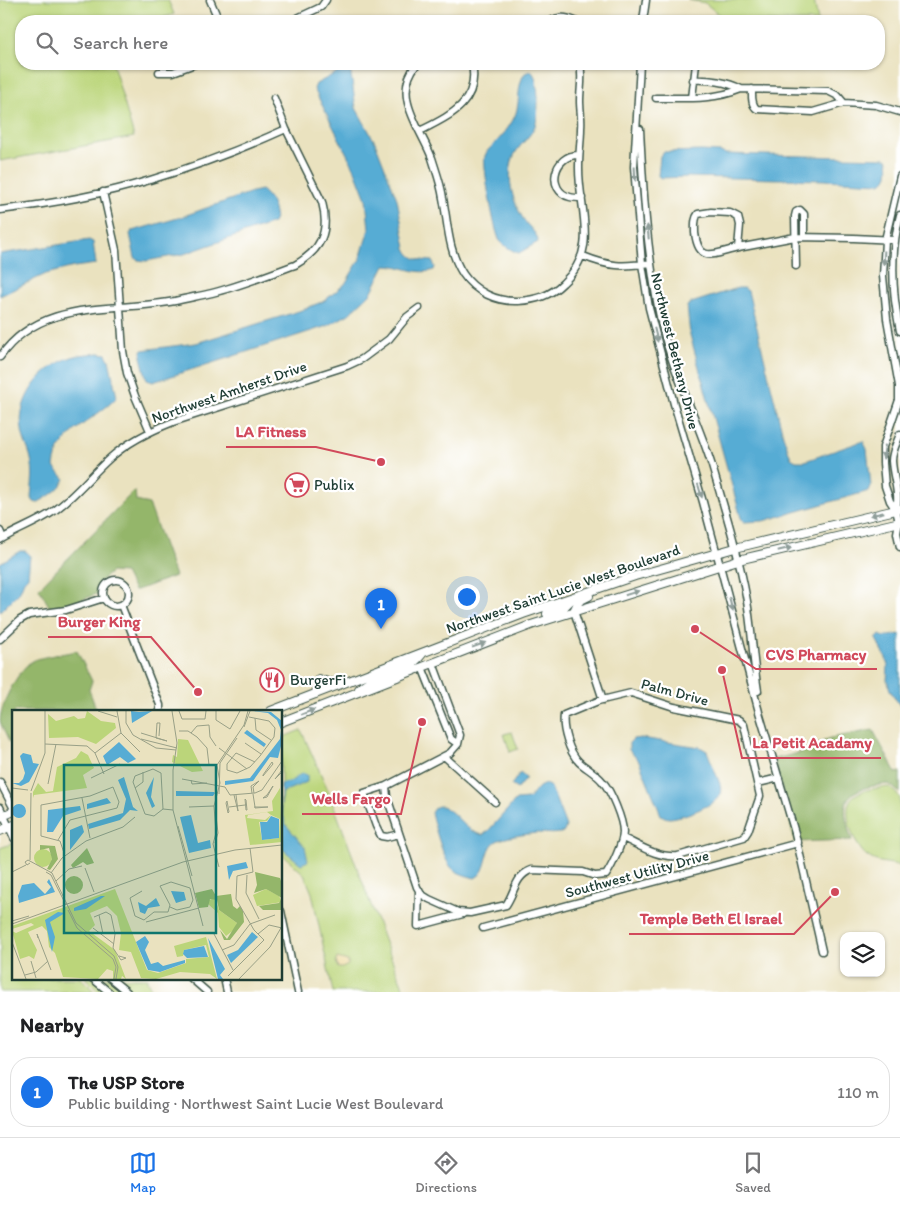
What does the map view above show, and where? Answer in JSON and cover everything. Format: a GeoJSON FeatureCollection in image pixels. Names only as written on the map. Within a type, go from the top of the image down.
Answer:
{"type":"FeatureCollection","features":[{"type":"Feature","properties":{"kind":"main road","name":"Northwest Saint Lucie West Boulevard"},"geometry":{"type":"LineString","coordinates":[[274,710],[460,638],[610,585],[716,553],[898,509]]}},
{"type":"Feature","properties":{"kind":"main road"},"geometry":{"type":"LineString","coordinates":[[282,722],[506,634],[574,611],[738,560],[900,523]]}},
{"type":"Feature","properties":{"kind":"main road"},"geometry":{"type":"LineString","coordinates":[[574,611],[579,601],[610,585]]}},
{"type":"Feature","properties":{"kind":"main road"},"geometry":{"type":"LineString","coordinates":[[506,634],[520,625],[564,607],[574,597]]}},
{"type":"Feature","properties":{"kind":"main road"},"geometry":{"type":"LineString","coordinates":[[422,668],[430,655],[460,638]]}},
{"type":"Feature","properties":{"kind":"main road"},"geometry":{"type":"LineString","coordinates":[[354,694],[363,685],[412,665],[424,652]]}},
{"type":"Feature","properties":{"kind":"main road"},"geometry":{"type":"LineString","coordinates":[[316,694],[320,679],[330,683],[368,670],[380,669]]}},
{"type":"Feature","properties":{"kind":"main road"},"geometry":{"type":"LineString","coordinates":[[0,831],[12,826]]}},
{"type":"Feature","properties":{"kind":"street"},"geometry":{"type":"LineString","coordinates":[[210,0],[216,15]]}},
{"type":"Feature","properties":{"kind":"street"},"geometry":{"type":"LineString","coordinates":[[304,15],[321,7],[326,0]]}},
{"type":"Feature","properties":{"kind":"street"},"geometry":{"type":"LineString","coordinates":[[643,15],[646,0]]}},
{"type":"Feature","properties":{"kind":"street"},"geometry":{"type":"LineString","coordinates":[[159,72],[178,70]]}},
{"type":"Feature","properties":{"kind":"street"},"geometry":{"type":"LineString","coordinates":[[413,70],[406,89],[409,111],[431,156],[441,187],[453,256],[464,276],[475,288],[486,294],[513,301],[542,298],[555,291],[570,276],[582,256],[586,238],[579,174],[581,70]]}},
{"type":"Feature","properties":{"kind":"street"},"geometry":{"type":"LineString","coordinates":[[420,131],[461,107],[468,97],[473,82],[472,70]]}},
{"type":"Feature","properties":{"kind":"street","name":"Northwest Bethany Drive"},"geometry":{"type":"LineString","coordinates":[[640,70],[634,167],[642,264],[649,308],[663,366],[763,721]]}},
{"type":"Feature","properties":{"kind":"street"},"geometry":{"type":"LineString","coordinates":[[692,98],[695,70]]}},
{"type":"Feature","properties":{"kind":"street"},"geometry":{"type":"LineString","coordinates":[[694,80],[714,82],[741,89],[828,92],[838,96],[844,103]]}},
{"type":"Feature","properties":{"kind":"street"},"geometry":{"type":"LineString","coordinates":[[656,98],[708,98],[730,94],[741,89]]}},
{"type":"Feature","properties":{"kind":"street"},"geometry":{"type":"LineString","coordinates":[[752,89],[752,100],[757,110],[813,112],[844,103],[876,105],[900,112]]}},
{"type":"Feature","properties":{"kind":"street","name":"Northwest Bethany Drive"},"geometry":{"type":"LineString","coordinates":[[638,90],[642,179],[651,263],[659,314],[673,366],[696,420],[711,464],[735,548],[747,599],[756,680],[763,721]]}},
{"type":"Feature","properties":{"kind":"street"},"geometry":{"type":"LineString","coordinates":[[0,357],[5,349],[20,336],[35,325],[56,315],[76,311],[164,303],[213,293],[295,265],[306,259],[320,242],[325,228],[326,214],[286,129],[274,98]]}},
{"type":"Feature","properties":{"kind":"street"},"geometry":{"type":"LineString","coordinates":[[0,210],[40,205],[150,180],[219,157],[286,129]]}},
{"type":"Feature","properties":{"kind":"street"},"geometry":{"type":"LineString","coordinates":[[579,155],[563,160],[558,166],[555,178],[557,186],[562,193],[570,197],[582,198]]}},
{"type":"Feature","properties":{"kind":"street"},"geometry":{"type":"LineString","coordinates":[[898,509],[890,501],[882,463],[883,448],[899,400],[896,352],[885,300],[884,276],[886,240],[900,176]]}},
{"type":"Feature","properties":{"kind":"street"},"geometry":{"type":"LineString","coordinates":[[103,192],[116,250],[122,351],[135,396],[150,431]]}},
{"type":"Feature","properties":{"kind":"street"},"geometry":{"type":"LineString","coordinates":[[796,266],[796,212],[800,210],[804,214],[804,237]]}},
{"type":"Feature","properties":{"kind":"street"},"geometry":{"type":"LineString","coordinates":[[738,248],[740,226],[736,215],[730,212],[711,212],[696,216],[695,231],[698,247],[701,252],[709,254],[796,237],[895,240]]}},
{"type":"Feature","properties":{"kind":"street"},"geometry":{"type":"LineString","coordinates":[[900,215],[895,240],[893,276],[900,331]]}},
{"type":"Feature","properties":{"kind":"street"},"geometry":{"type":"LineString","coordinates":[[582,256],[604,264],[622,266],[651,263]]}},
{"type":"Feature","properties":{"kind":"street","name":"Northwest Amherst Drive"},"geometry":{"type":"LineString","coordinates":[[1,539],[32,525],[55,510],[126,445],[150,431],[347,366],[362,359],[389,339],[407,317],[420,308]]}},
{"type":"Feature","properties":{"kind":"street"},"geometry":{"type":"LineString","coordinates":[[900,434],[892,462],[899,500],[900,523],[897,532],[900,546]]}},
{"type":"Feature","properties":{"kind":"street"},"geometry":{"type":"LineString","coordinates":[[0,531],[1,539]]}},
{"type":"Feature","properties":{"kind":"street"},"geometry":{"type":"LineString","coordinates":[[113,580],[122,581],[130,591],[128,600],[121,605],[113,606],[104,598],[104,589],[113,580]]}},
{"type":"Feature","properties":{"kind":"street"},"geometry":{"type":"LineString","coordinates":[[0,639],[20,620],[29,615],[66,610],[104,598]]}},
{"type":"Feature","properties":{"kind":"street"},"geometry":{"type":"LineString","coordinates":[[121,605],[160,708]]}},
{"type":"Feature","properties":{"kind":"street"},"geometry":{"type":"LineString","coordinates":[[574,611],[603,700]]}},
{"type":"Feature","properties":{"kind":"street"},"geometry":{"type":"LineString","coordinates":[[399,834],[387,837],[381,836],[364,792],[386,786],[450,753],[458,744],[460,736],[433,662]]}},
{"type":"Feature","properties":{"kind":"street"},"geometry":{"type":"LineString","coordinates":[[422,668],[450,739],[458,744]]}},
{"type":"Feature","properties":{"kind":"street"},"geometry":{"type":"LineString","coordinates":[[431,690],[442,686]]}},
{"type":"Feature","properties":{"kind":"street","name":"Palm Drive"},"geometry":{"type":"LineString","coordinates":[[631,693],[674,707],[739,720],[744,725],[760,796],[755,814],[744,836],[737,840],[668,857],[623,838],[623,827],[609,789],[580,763],[574,755],[564,728],[564,715],[603,700],[631,693]]}},
{"type":"Feature","properties":{"kind":"street"},"geometry":{"type":"LineString","coordinates":[[444,723],[454,720]]}},
{"type":"Feature","properties":{"kind":"street"},"geometry":{"type":"LineString","coordinates":[[763,721],[798,843],[822,951]]}},
{"type":"Feature","properties":{"kind":"street"},"geometry":{"type":"LineString","coordinates":[[444,756],[495,802]]}},
{"type":"Feature","properties":{"kind":"street"},"geometry":{"type":"LineString","coordinates":[[758,783],[779,778]]}},
{"type":"Feature","properties":{"kind":"street"},"geometry":{"type":"LineString","coordinates":[[0,782],[12,806]]}},
{"type":"Feature","properties":{"kind":"street"},"geometry":{"type":"LineString","coordinates":[[386,786],[387,797],[419,890],[418,926],[506,905],[511,898],[516,883],[524,873],[532,870],[583,872],[595,876],[606,875],[611,868],[623,838]]}},
{"type":"Feature","properties":{"kind":"street"},"geometry":{"type":"LineString","coordinates":[[0,806],[2,816],[12,826]]}},
{"type":"Feature","properties":{"kind":"street","name":"Southwest Utility Drive"},"geometry":{"type":"LineString","coordinates":[[483,928],[798,843]]}},
{"type":"Feature","properties":{"kind":"street"},"geometry":{"type":"LineString","coordinates":[[419,890],[429,900],[458,912],[467,913]]}},
{"type":"Feature","properties":{"kind":"street"},"geometry":{"type":"LineString","coordinates":[[282,916],[298,992]]}},
{"type":"Feature","properties":{"kind":"street"},"geometry":{"type":"LineString","coordinates":[[94,980],[109,992]]}},
{"type":"Feature","properties":{"kind":"street"},"geometry":{"type":"LineString","coordinates":[[112,980],[127,992]]}},
{"type":"Feature","properties":{"kind":"street"},"geometry":{"type":"LineString","coordinates":[[200,990],[207,992]]}},
{"type":"Feature","properties":{"kind":"green space"},"geometry":{"type":"Polygon","coordinates":[[[0,0],[168,0],[174,14],[171,15],[15,15],[15,70],[115,70],[134,137],[0,161],[0,0]]]}},
{"type":"Feature","properties":{"kind":"green space"},"geometry":{"type":"Polygon","coordinates":[[[688,0],[814,0],[817,15],[720,15],[705,3],[688,0]]]}},
{"type":"Feature","properties":{"kind":"green space"},"geometry":{"type":"Polygon","coordinates":[[[135,490],[136,501],[149,504],[175,576],[134,591],[125,573],[111,572],[99,582],[98,593],[77,602],[50,608],[39,588],[135,490]]]}},
{"type":"Feature","properties":{"kind":"green space"},"geometry":{"type":"Polygon","coordinates":[[[77,651],[92,681],[89,690],[97,710],[12,710],[12,743],[9,742],[0,721],[6,697],[21,672],[32,661],[77,651]]]}},
{"type":"Feature","properties":{"kind":"green space"},"geometry":{"type":"Polygon","coordinates":[[[301,730],[328,790],[405,992],[333,992],[312,893],[304,874],[282,854],[282,738],[301,730]]]}},
{"type":"Feature","properties":{"kind":"green space"},"geometry":{"type":"Polygon","coordinates":[[[873,730],[896,773],[900,772],[900,793],[889,784],[854,792],[846,805],[845,814],[852,840],[795,842],[774,759],[799,753],[830,738],[873,730]]]}},
{"type":"Feature","properties":{"kind":"green space"},"geometry":{"type":"Polygon","coordinates":[[[512,732],[518,749],[510,752],[504,734],[512,732]]]}},
{"type":"Feature","properties":{"kind":"green space"},"geometry":{"type":"Polygon","coordinates":[[[889,787],[900,797],[900,866],[879,862],[867,856],[857,844],[848,816],[850,800],[855,795],[867,790],[889,787]]]}},
{"type":"Feature","properties":{"kind":"green space"},"geometry":{"type":"Polygon","coordinates":[[[12,844],[12,980],[83,980],[95,992],[0,992],[0,848],[12,844]]]}},
{"type":"Feature","properties":{"kind":"green space"},"geometry":{"type":"Polygon","coordinates":[[[87,980],[147,980],[153,992],[99,992],[87,980]]]}},
{"type":"Feature","properties":{"kind":"sand"},"geometry":{"type":"Polygon","coordinates":[[[337,958],[348,961],[348,965],[338,968],[337,958]]]}},
{"type":"Feature","properties":{"kind":"water"},"geometry":{"type":"Polygon","coordinates":[[[342,70],[350,70],[356,108],[375,142],[397,199],[406,248],[413,257],[432,261],[435,267],[434,270],[422,272],[385,265],[371,293],[349,314],[327,326],[153,382],[147,380],[141,357],[142,350],[196,343],[299,311],[324,301],[345,284],[360,259],[369,229],[366,199],[354,168],[314,89],[316,84],[342,70]]]}},
{"type":"Feature","properties":{"kind":"water"},"geometry":{"type":"Polygon","coordinates":[[[531,71],[536,81],[537,89],[538,106],[535,126],[514,156],[510,176],[512,192],[517,206],[524,220],[538,239],[538,242],[519,253],[504,245],[498,236],[485,172],[485,156],[513,120],[516,113],[522,77],[525,73],[531,71]]]}},
{"type":"Feature","properties":{"kind":"water"},"geometry":{"type":"Polygon","coordinates":[[[702,151],[726,154],[885,158],[888,159],[889,170],[886,180],[880,183],[824,180],[661,178],[658,176],[660,156],[663,152],[702,151]]]}},
{"type":"Feature","properties":{"kind":"water"},"geometry":{"type":"Polygon","coordinates":[[[261,190],[268,196],[273,205],[275,219],[273,223],[184,254],[146,261],[135,258],[130,234],[132,231],[178,218],[261,190]]]}},
{"type":"Feature","properties":{"kind":"water"},"geometry":{"type":"Polygon","coordinates":[[[89,240],[93,242],[96,264],[46,274],[0,296],[0,254],[89,240]]]}},
{"type":"Feature","properties":{"kind":"water"},"geometry":{"type":"Polygon","coordinates":[[[738,288],[744,288],[748,291],[783,435],[791,458],[796,461],[805,461],[863,441],[867,449],[871,486],[869,491],[763,521],[744,522],[741,518],[690,335],[687,306],[738,288]]]}},
{"type":"Feature","properties":{"kind":"water"},"geometry":{"type":"Polygon","coordinates":[[[106,354],[109,360],[117,397],[79,428],[62,445],[54,467],[65,479],[53,493],[37,503],[34,502],[31,497],[32,464],[23,434],[21,418],[23,406],[34,385],[61,361],[79,355],[106,354]]]}},
{"type":"Feature","properties":{"kind":"water"},"geometry":{"type":"Polygon","coordinates":[[[20,551],[26,551],[30,556],[28,577],[24,581],[19,593],[0,612],[0,563],[20,551]]]}},
{"type":"Feature","properties":{"kind":"water"},"geometry":{"type":"Polygon","coordinates":[[[900,634],[900,706],[890,690],[887,680],[888,666],[886,658],[876,639],[880,635],[884,637],[900,634]]]}},
{"type":"Feature","properties":{"kind":"water"},"geometry":{"type":"Polygon","coordinates":[[[641,738],[700,747],[707,751],[720,784],[721,790],[716,800],[688,814],[669,818],[661,815],[639,761],[629,750],[629,743],[633,739],[641,738]]]}},
{"type":"Feature","properties":{"kind":"water"},"geometry":{"type":"Polygon","coordinates":[[[302,773],[307,775],[307,782],[283,792],[282,798],[282,784],[290,782],[302,773]]]}},
{"type":"Feature","properties":{"kind":"water"},"geometry":{"type":"Polygon","coordinates":[[[520,773],[526,778],[517,789],[511,785],[520,773]]]}},
{"type":"Feature","properties":{"kind":"water"},"geometry":{"type":"Polygon","coordinates":[[[545,784],[551,787],[566,826],[564,832],[528,834],[498,840],[489,851],[482,871],[475,878],[458,872],[450,866],[432,818],[431,813],[434,808],[438,806],[444,807],[466,827],[483,835],[516,800],[528,799],[539,787],[545,784]]]}},
{"type":"Feature","properties":{"kind":"water"},"geometry":{"type":"Polygon","coordinates":[[[282,811],[286,825],[305,847],[308,861],[301,864],[282,849],[282,811]]]}},
{"type":"Feature","properties":{"kind":"place","name":"LA Fitness"},"geometry":{"type":"Point","coordinates":[381,462]}},
{"type":"Feature","properties":{"kind":"place","name":"Publix"},"geometry":{"type":"Point","coordinates":[297,485]}},
{"type":"Feature","properties":{"kind":"place","name":"The USP Store"},"geometry":{"type":"Point","coordinates":[381,629]}},
{"type":"Feature","properties":{"kind":"place","name":"CVS Pharmacy"},"geometry":{"type":"Point","coordinates":[695,629]}},
{"type":"Feature","properties":{"kind":"place","name":"La Petit Acadamy"},"geometry":{"type":"Point","coordinates":[722,670]}},
{"type":"Feature","properties":{"kind":"place","name":"BurgerFi"},"geometry":{"type":"Point","coordinates":[272,680]}},
{"type":"Feature","properties":{"kind":"place","name":"Burger King"},"geometry":{"type":"Point","coordinates":[198,692]}},
{"type":"Feature","properties":{"kind":"place","name":"Wells Fargo"},"geometry":{"type":"Point","coordinates":[422,722]}},
{"type":"Feature","properties":{"kind":"place","name":"Temple Beth El Israel"},"geometry":{"type":"Point","coordinates":[835,892]}}]}
